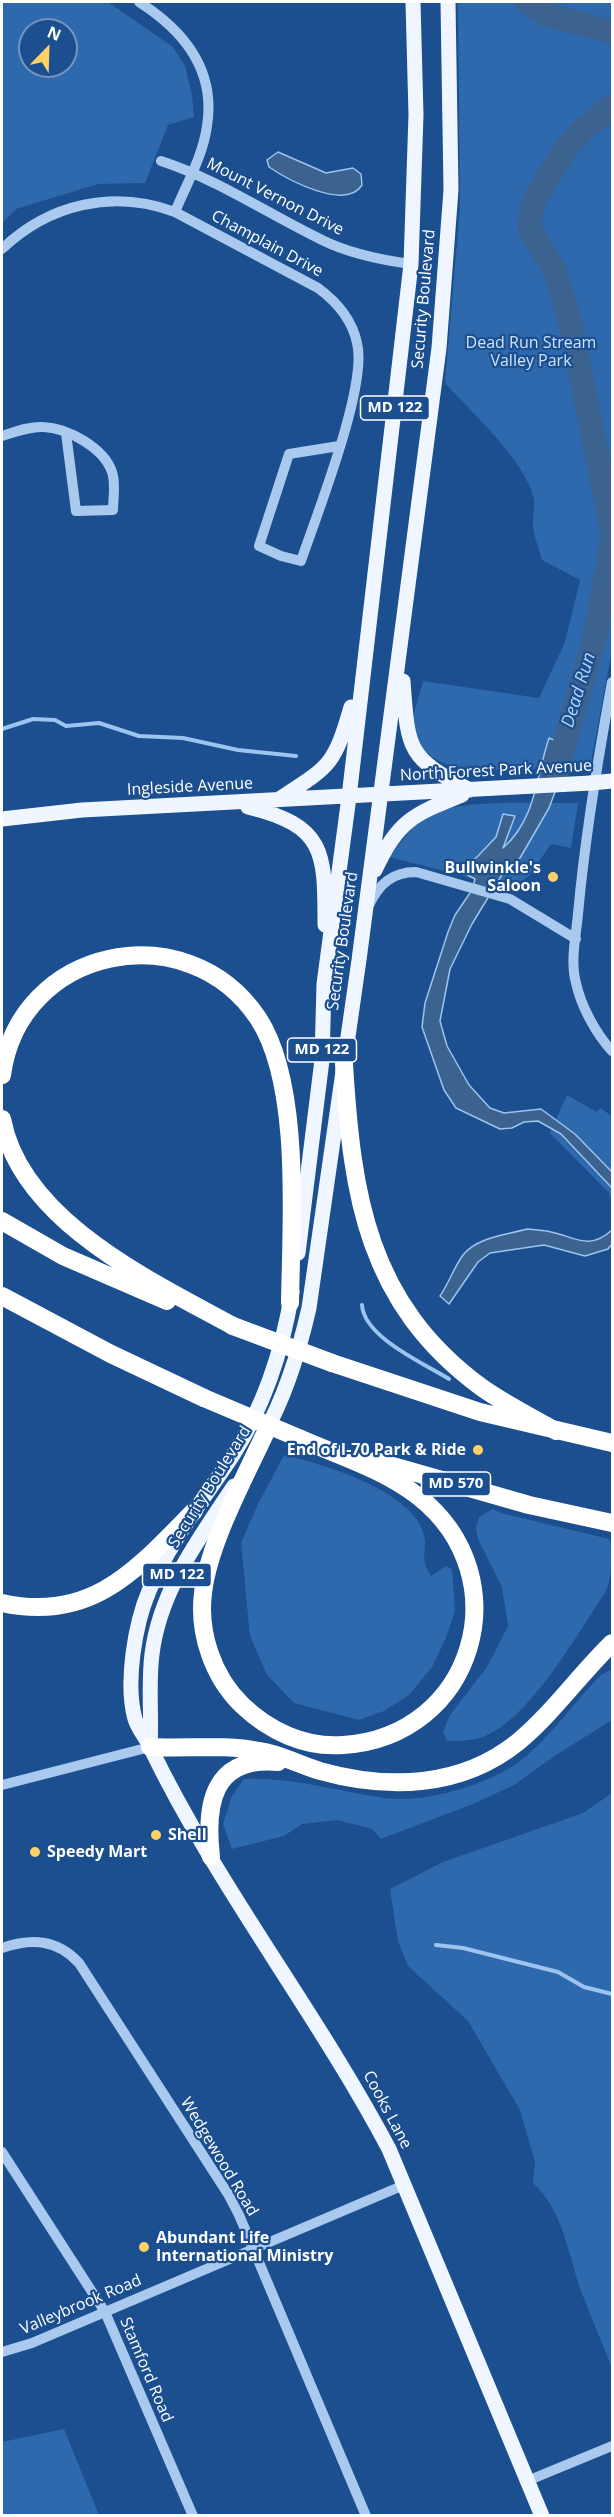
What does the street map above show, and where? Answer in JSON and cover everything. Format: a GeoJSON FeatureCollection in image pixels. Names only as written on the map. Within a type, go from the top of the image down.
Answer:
{"type":"FeatureCollection","features":[{"type":"Feature","properties":{"kind":"highway"},"geometry":{"type":"LineString","coordinates":[[2,1075],[11,1038],[23,1018],[38,999],[58,981],[80,968],[134,954],[160,955],[205,970],[227,985],[258,1019],[278,1066],[289,1136],[292,1182],[290,1303]]}},
{"type":"Feature","properties":{"kind":"highway"},"geometry":{"type":"LineString","coordinates":[[344,1064],[349,1138],[356,1189],[376,1251],[398,1296],[425,1333],[462,1371],[505,1402],[556,1431]]}},
{"type":"Feature","properties":{"kind":"highway"},"geometry":{"type":"LineString","coordinates":[[2,1119],[5,1138],[29,1181],[75,1229],[134,1271],[233,1326]]}},
{"type":"Feature","properties":{"kind":"highway"},"geometry":{"type":"LineString","coordinates":[[2,1221],[40,1245],[73,1261],[233,1326],[332,1363],[428,1396],[556,1431],[612,1443]]}},
{"type":"Feature","properties":{"kind":"highway","name":"MD 570"},"geometry":{"type":"LineString","coordinates":[[2,1290],[38,1315],[111,1354],[204,1398],[301,1439],[529,1505],[612,1523]]}},
{"type":"Feature","properties":{"kind":"highway"},"geometry":{"type":"LineString","coordinates":[[2,1296],[38,1315]]}},
{"type":"Feature","properties":{"kind":"highway"},"geometry":{"type":"LineString","coordinates":[[269,1425],[218,1539],[207,1570],[202,1614],[210,1655],[233,1696],[268,1727],[288,1737],[331,1746],[380,1740],[418,1721],[435,1707],[460,1670],[469,1649],[474,1626],[475,1600],[471,1575],[463,1552],[450,1532],[420,1498],[399,1483],[301,1439]]}},
{"type":"Feature","properties":{"kind":"highway"},"geometry":{"type":"LineString","coordinates":[[2,1603],[21,1607],[60,1605],[104,1591],[138,1568],[194,1511]]}},
{"type":"Feature","properties":{"kind":"highway"},"geometry":{"type":"LineString","coordinates":[[150,1747],[236,1747],[262,1751],[322,1772],[390,1784],[412,1784],[458,1774],[499,1755],[519,1741],[612,1643]]}},
{"type":"Feature","properties":{"kind":"highway"},"geometry":{"type":"LineString","coordinates":[[211,1857],[208,1813],[219,1784],[243,1765],[262,1760],[296,1763]]}},
{"type":"Feature","properties":{"kind":"main road","name":"Security Boulevard"},"geometry":{"type":"LineString","coordinates":[[150,1747],[135,1719],[132,1682],[138,1625],[149,1592],[166,1557],[234,1452],[253,1416],[283,1340],[290,1303],[322,1060],[324,984],[349,797],[411,264],[416,115],[412,2]]}},
{"type":"Feature","properties":{"kind":"main road","name":"Security Boulevard"},"geometry":{"type":"LineString","coordinates":[[150,1747],[152,1655],[156,1628],[166,1597],[180,1567],[250,1461],[269,1425],[300,1345],[309,1308],[401,648],[446,268],[451,190],[448,2]]}},
{"type":"Feature","properties":{"kind":"main road"},"geometry":{"type":"LineString","coordinates":[[401,648],[407,733],[412,747],[430,769],[481,791]]}},
{"type":"Feature","properties":{"kind":"main road"},"geometry":{"type":"LineString","coordinates":[[276,801],[317,775],[336,755],[362,673]]}},
{"type":"Feature","properties":{"kind":"main road","name":"North Forest Park Avenue"},"geometry":{"type":"LineString","coordinates":[[381,795],[481,791],[612,781]]}},
{"type":"Feature","properties":{"kind":"main road"},"geometry":{"type":"LineString","coordinates":[[369,884],[398,830],[423,811],[481,791]]}},
{"type":"Feature","properties":{"kind":"main road","name":"Ingleside Avenue"},"geometry":{"type":"LineString","coordinates":[[5,817],[65,811],[381,795]]}},
{"type":"Feature","properties":{"kind":"main road"},"geometry":{"type":"LineString","coordinates":[[230,803],[281,815],[300,826],[315,843],[321,858],[325,887],[324,984]]}},
{"type":"Feature","properties":{"kind":"main road","name":"Cooks Lane"},"geometry":{"type":"LineString","coordinates":[[150,1747],[176,1799],[228,1887],[359,2093],[389,2149],[542,2516]]}},
{"type":"Feature","properties":{"kind":"street"},"geometry":{"type":"LineString","coordinates":[[139,2],[176,29],[188,43],[200,67],[205,86],[207,126],[175,212]]}},
{"type":"Feature","properties":{"kind":"street","name":"Mount Vernon Drive"},"geometry":{"type":"LineString","coordinates":[[161,161],[192,171],[324,241],[379,260],[411,264]]}},
{"type":"Feature","properties":{"kind":"street","name":"Champlain Drive"},"geometry":{"type":"LineString","coordinates":[[2,249],[31,225],[56,212],[82,204],[133,201],[154,204],[175,212],[294,273],[336,301],[358,344],[359,369],[353,401],[339,446],[302,561],[281,556],[259,546],[289,454],[339,446]]}},
{"type":"Feature","properties":{"kind":"street"},"geometry":{"type":"LineString","coordinates":[[2,436],[44,427],[66,433],[95,449],[105,459],[112,473],[113,510],[75,512],[66,433]]}},
{"type":"Feature","properties":{"kind":"street"},"geometry":{"type":"LineString","coordinates":[[612,682],[583,866],[576,939],[575,982],[604,1042],[612,1051]]}},
{"type":"Feature","properties":{"kind":"street"},"geometry":{"type":"LineString","coordinates":[[365,911],[373,896],[392,876],[416,872],[493,893],[576,939]]}},
{"type":"Feature","properties":{"kind":"street"},"geometry":{"type":"LineString","coordinates":[[2,1785],[150,1747]]}},
{"type":"Feature","properties":{"kind":"street","name":"Wedgewood Road"},"geometry":{"type":"LineString","coordinates":[[6,1947],[23,1942],[47,1943],[69,1952],[79,1963],[228,2194],[254,2249],[366,2516]]}},
{"type":"Feature","properties":{"kind":"street","name":"Stamford Road"},"geometry":{"type":"LineString","coordinates":[[2,2152],[105,2312],[193,2516]]}},
{"type":"Feature","properties":{"kind":"street","name":"Valleybrook Road"},"geometry":{"type":"LineString","coordinates":[[2,2352],[32,2343],[404,2185]]}},
{"type":"Feature","properties":{"kind":"street"},"geometry":{"type":"LineString","coordinates":[[527,2481],[612,2446]]}},
{"type":"Feature","properties":{"kind":"green space"},"geometry":{"type":"Polygon","coordinates":[[[2,2],[108,2],[173,47],[185,66],[192,95],[194,117],[168,125],[145,183],[98,184],[16,209],[2,223],[2,2]]]}},
{"type":"Feature","properties":{"kind":"green space","name":"Dead Run Stream Valley Park"},"geometry":{"type":"Polygon","coordinates":[[[458,2],[612,2],[612,650],[590,767],[466,771],[432,757],[419,744],[413,726],[423,681],[539,698],[565,642],[580,580],[542,560],[533,528],[534,499],[527,481],[508,451],[445,383],[460,208],[458,2]]]}},
{"type":"Feature","properties":{"kind":"green space"},"geometry":{"type":"Polygon","coordinates":[[[578,803],[571,848],[551,844],[529,876],[510,888],[390,857],[419,822],[445,809],[482,804],[578,803]]]}},
{"type":"Feature","properties":{"kind":"green space"},"geometry":{"type":"Polygon","coordinates":[[[567,1095],[597,1112],[600,1108],[612,1116],[612,1202],[609,1193],[550,1133],[567,1095]]]}},
{"type":"Feature","properties":{"kind":"green space"},"geometry":{"type":"Polygon","coordinates":[[[284,1455],[342,1472],[384,1492],[415,1517],[425,1539],[424,1558],[431,1576],[446,1566],[452,1569],[455,1611],[446,1638],[432,1667],[409,1695],[384,1711],[359,1720],[294,1703],[267,1675],[250,1636],[241,1543],[258,1504],[284,1455]]]}},
{"type":"Feature","properties":{"kind":"green space"},"geometry":{"type":"Polygon","coordinates":[[[493,1509],[501,1513],[609,1539],[612,1558],[611,1573],[605,1593],[566,1652],[551,1674],[518,1713],[501,1727],[483,1737],[447,1741],[443,1732],[450,1715],[487,1667],[508,1626],[502,1587],[478,1539],[476,1527],[479,1517],[493,1509]]]}},
{"type":"Feature","properties":{"kind":"green space"},"geometry":{"type":"Polygon","coordinates":[[[612,1669],[612,1720],[514,1785],[473,1804],[381,1839],[372,1829],[338,1820],[302,1824],[284,1836],[232,1849],[223,1824],[232,1796],[244,1779],[297,1782],[400,1799],[454,1791],[490,1778],[519,1762],[540,1743],[601,1675],[612,1669]]]}},
{"type":"Feature","properties":{"kind":"green space"},"geometry":{"type":"Polygon","coordinates":[[[612,1793],[612,2368],[581,2291],[558,2219],[543,2194],[533,2183],[535,2162],[520,2110],[468,2021],[408,1966],[398,1941],[390,1889],[443,1862],[583,1813],[612,1793]]]}},
{"type":"Feature","properties":{"kind":"green space"},"geometry":{"type":"Polygon","coordinates":[[[64,2429],[99,2515],[2,2515],[2,2442],[64,2429]]]}},
{"type":"Feature","properties":{"kind":"shaded area"},"geometry":{"type":"Polygon","coordinates":[[[278,152],[326,173],[353,168],[361,174],[362,185],[354,192],[343,195],[317,191],[269,167],[267,160],[278,152]]]}},
{"type":"Feature","properties":{"kind":"shaded area","name":"Dead Run"},"geometry":{"type":"Polygon","coordinates":[[[549,738],[572,747],[549,808],[520,858],[503,873],[472,924],[450,969],[440,1021],[447,1046],[469,1085],[490,1108],[504,1113],[541,1109],[575,1134],[612,1172],[612,1188],[561,1134],[538,1121],[524,1122],[512,1128],[500,1129],[456,1108],[444,1090],[422,1027],[425,1003],[448,932],[455,915],[472,890],[475,879],[462,872],[463,867],[477,857],[496,837],[503,814],[515,816],[503,848],[514,837],[534,797],[549,738]]]}},
{"type":"Feature","properties":{"kind":"shaded area"},"geometry":{"type":"Polygon","coordinates":[[[527,1229],[548,1231],[582,1241],[596,1240],[612,1230],[612,1244],[608,1249],[585,1256],[544,1245],[490,1253],[478,1262],[449,1304],[440,1296],[463,1255],[469,1249],[492,1237],[527,1229]]]}},
{"type":"Feature","properties":{"kind":"waterway","name":"Dead Run"},"geometry":{"type":"LineString","coordinates":[[527,2],[544,14],[612,32]]}},
{"type":"Feature","properties":{"kind":"waterway","name":"Dead Run"},"geometry":{"type":"LineString","coordinates":[[556,774],[595,636],[611,547],[611,526],[570,321],[554,269],[530,230],[531,213],[535,199],[566,148],[581,131],[612,107]]}},
{"type":"Feature","properties":{"kind":"waterway"},"geometry":{"type":"LineString","coordinates":[[2,729],[33,719],[55,720],[66,726],[99,723],[139,736],[183,738],[238,750],[296,756]]}},
{"type":"Feature","properties":{"kind":"waterway"},"geometry":{"type":"LineString","coordinates":[[362,1305],[365,1317],[384,1338],[449,1379]]}},
{"type":"Feature","properties":{"kind":"waterway"},"geometry":{"type":"LineString","coordinates":[[436,1945],[463,1948],[558,1972],[584,1987],[612,1994]]}},
{"type":"Feature","properties":{"kind":"place","name":"Bullwinkle's Saloon"},"geometry":{"type":"Point","coordinates":[553,877]}},
{"type":"Feature","properties":{"kind":"place","name":"End of I-70 Park & Ride"},"geometry":{"type":"Point","coordinates":[478,1450]}},
{"type":"Feature","properties":{"kind":"place","name":"Shell"},"geometry":{"type":"Point","coordinates":[156,1835]}},
{"type":"Feature","properties":{"kind":"place","name":"Speedy Mart"},"geometry":{"type":"Point","coordinates":[35,1852]}},
{"type":"Feature","properties":{"kind":"place","name":"Abundant Life International Ministry"},"geometry":{"type":"Point","coordinates":[144,2247]}}]}
